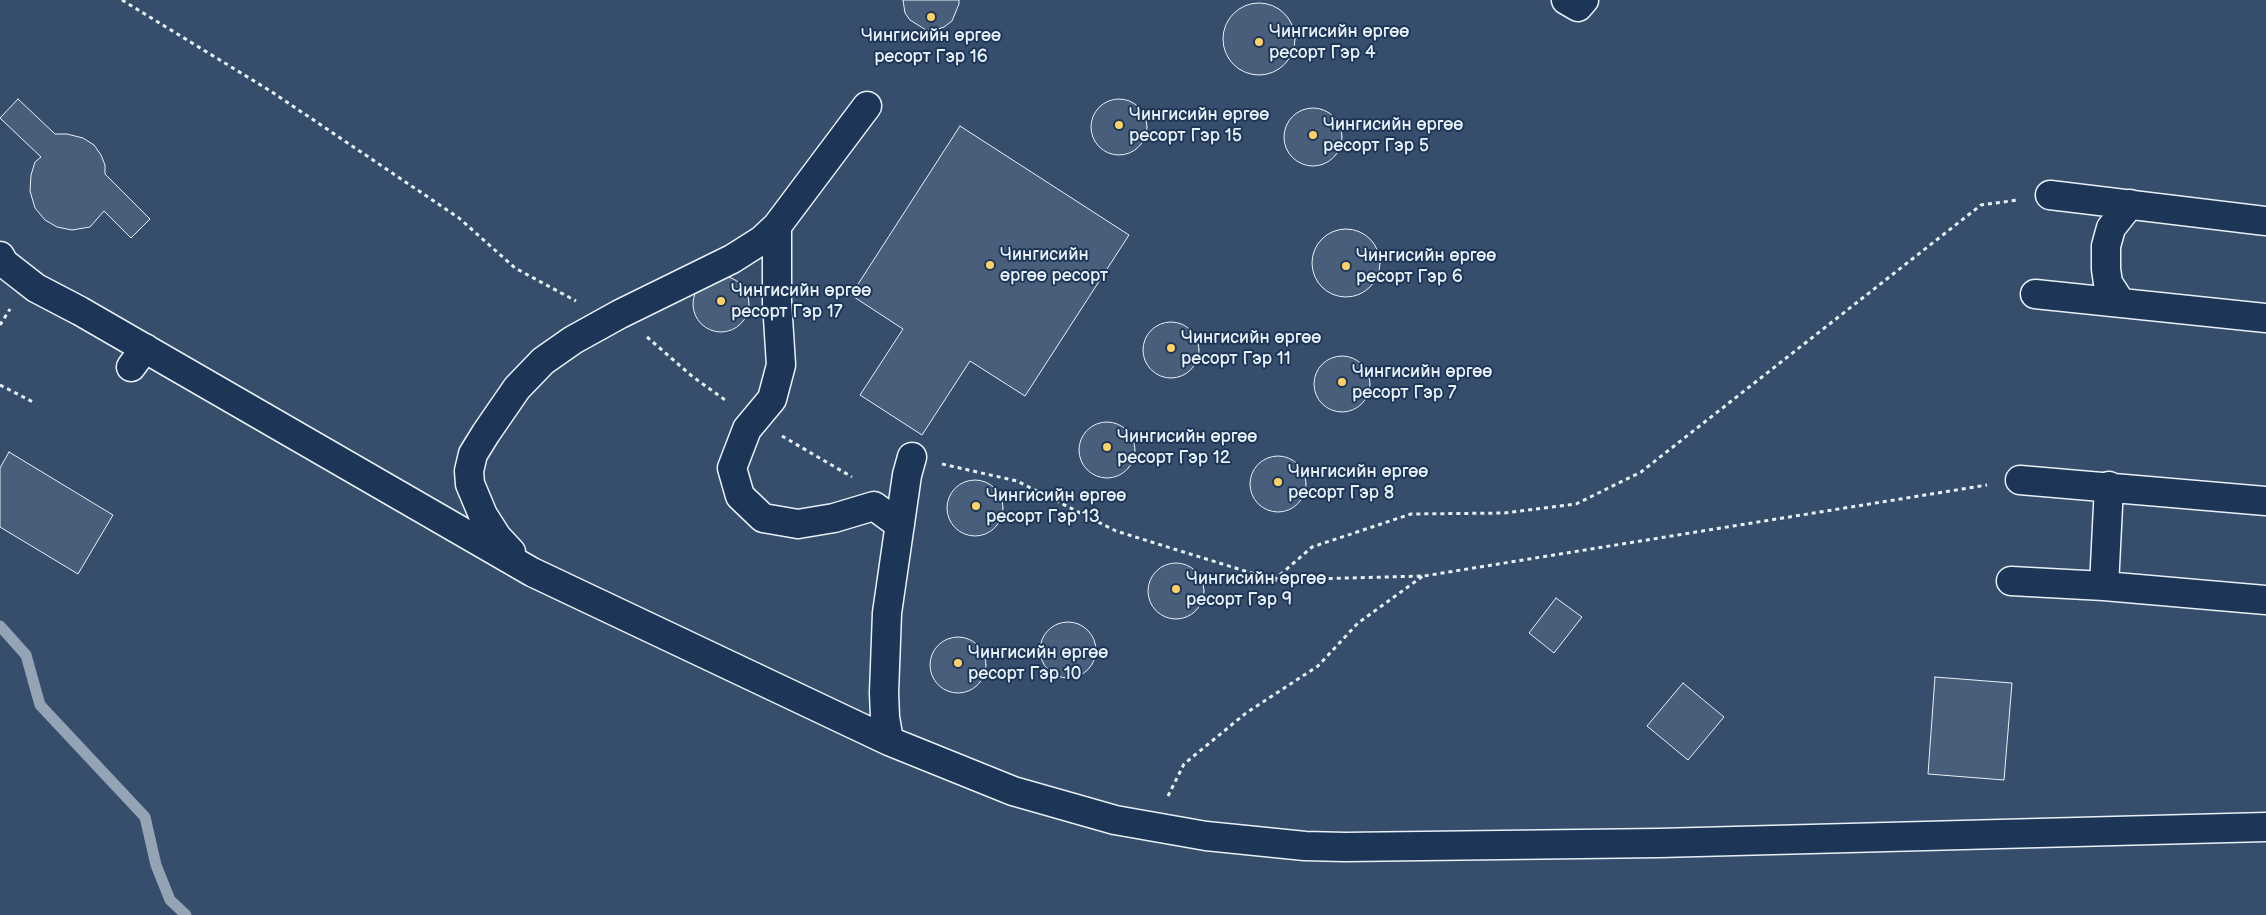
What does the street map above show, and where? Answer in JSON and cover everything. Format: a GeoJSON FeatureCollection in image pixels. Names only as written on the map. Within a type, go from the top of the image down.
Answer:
{"type":"FeatureCollection","features":[{"type":"Feature","properties":{"kind":"street"},"geometry":{"type":"LineString","coordinates":[[1566,0],[1578,7],[1584,0]]}},
{"type":"Feature","properties":{"kind":"street"},"geometry":{"type":"LineString","coordinates":[[532,572],[496,538],[488,525],[470,484],[470,462],[495,419],[530,373],[556,350],[620,314],[732,260],[755,245],[777,226],[867,106]]}},
{"type":"Feature","properties":{"kind":"street"},"geometry":{"type":"LineString","coordinates":[[2050,195],[2266,221]]}},
{"type":"Feature","properties":{"kind":"street"},"geometry":{"type":"LineString","coordinates":[[2121,303],[2108,283],[2106,246],[2111,228],[2130,204]]}},
{"type":"Feature","properties":{"kind":"street"},"geometry":{"type":"LineString","coordinates":[[777,226],[777,302],[781,365],[772,399],[747,429],[732,468],[740,496],[763,518],[798,524],[834,518],[874,506],[900,525]]}},
{"type":"Feature","properties":{"kind":"street"},"geometry":{"type":"LineString","coordinates":[[0,256],[4,263],[36,288],[138,357],[532,572],[889,740],[976,778],[1029,796],[1115,820],[1158,828],[1263,842],[1345,847],[1804,840],[2266,827]]}},
{"type":"Feature","properties":{"kind":"street"},"geometry":{"type":"LineString","coordinates":[[2035,294],[2266,318]]}},
{"type":"Feature","properties":{"kind":"street"},"geometry":{"type":"LineString","coordinates":[[889,740],[885,717],[884,655],[907,475],[912,457]]}},
{"type":"Feature","properties":{"kind":"street"},"geometry":{"type":"LineString","coordinates":[[2020,480],[2266,500]]}},
{"type":"Feature","properties":{"kind":"street"},"geometry":{"type":"LineString","coordinates":[[2104,586],[2110,486]]}},
{"type":"Feature","properties":{"kind":"street"},"geometry":{"type":"LineString","coordinates":[[2012,581],[2104,586],[2266,600]]}},
{"type":"Feature","properties":{"kind":"path"},"geometry":{"type":"LineString","coordinates":[[122,0],[272,92],[458,218],[515,268],[576,301],[620,314],[693,377],[755,420],[855,479]]}},
{"type":"Feature","properties":{"kind":"path"},"geometry":{"type":"LineString","coordinates":[[1274,580],[1312,547],[1411,514],[1504,513],[1576,504],[1641,472],[1981,205],[2050,195]]}},
{"type":"Feature","properties":{"kind":"path"},"geometry":{"type":"LineString","coordinates":[[0,385],[33,402]]}},
{"type":"Feature","properties":{"kind":"path"},"geometry":{"type":"LineString","coordinates":[[912,457],[1017,481],[1116,531],[1274,580],[1424,576],[2020,480]]}},
{"type":"Feature","properties":{"kind":"path"},"geometry":{"type":"LineString","coordinates":[[1158,828],[1168,796],[1184,764],[1246,714],[1318,666],[1358,623],[1424,576]]}},
{"type":"Feature","properties":{"kind":"shaded area"},"geometry":{"type":"Polygon","coordinates":[[[0,0],[2266,0],[2266,915],[0,915],[0,0]]]}},
{"type":"Feature","properties":{"kind":"building","name":"Чингисийн өргөө ресорт Гэр 16"},"geometry":{"type":"Polygon","coordinates":[[[903,0],[959,0],[959,4],[952,21],[944,27],[926,30],[910,20],[905,13],[903,0]]]}},
{"type":"Feature","properties":{"kind":"building","name":"Чингисийн өргөө ресорт Гэр 4"},"geometry":{"type":"Polygon","coordinates":[[[1259,3],[1279,9],[1289,19],[1295,39],[1289,59],[1279,69],[1259,75],[1239,69],[1229,59],[1223,39],[1229,19],[1239,9],[1259,3]]]}},
{"type":"Feature","properties":{"kind":"building"},"geometry":{"type":"Polygon","coordinates":[[[18,99],[55,134],[67,134],[83,138],[94,145],[105,165],[105,174],[150,219],[131,238],[104,211],[90,227],[72,230],[57,227],[45,220],[35,208],[30,191],[31,175],[35,162],[41,157],[0,118],[18,99]]]}},
{"type":"Feature","properties":{"kind":"building","name":"Чингисийн өргөө ресорт Гэр 15"},"geometry":{"type":"Polygon","coordinates":[[[1113,99],[1125,99],[1139,107],[1147,121],[1145,138],[1139,147],[1125,155],[1113,155],[1103,150],[1096,143],[1091,133],[1091,121],[1096,111],[1103,104],[1113,99]]]}},
{"type":"Feature","properties":{"kind":"building","name":"Чингисийн өргөө ресорт Гэр 5"},"geometry":{"type":"Polygon","coordinates":[[[1307,108],[1319,108],[1334,116],[1342,131],[1342,143],[1334,158],[1319,166],[1307,166],[1292,158],[1284,143],[1284,131],[1292,116],[1307,108]]]}},
{"type":"Feature","properties":{"kind":"building","name":"Чингисийн өргөө ресорт"},"geometry":{"type":"Polygon","coordinates":[[[960,126],[1129,235],[1025,396],[970,361],[922,435],[860,395],[903,329],[851,295],[960,126]]]}},
{"type":"Feature","properties":{"kind":"building","name":"Чингисийн өргөө ресорт Гэр 6"},"geometry":{"type":"Polygon","coordinates":[[[1339,229],[1353,229],[1365,234],[1375,244],[1380,256],[1380,270],[1375,282],[1365,292],[1353,297],[1339,297],[1327,292],[1317,282],[1312,270],[1312,256],[1317,244],[1327,234],[1339,229]]]}},
{"type":"Feature","properties":{"kind":"building","name":"Чингисийн өргөө ресорт Гэр 17"},"geometry":{"type":"Polygon","coordinates":[[[721,276],[732,278],[741,284],[747,293],[749,304],[747,315],[741,324],[732,330],[721,332],[710,330],[701,324],[695,315],[693,304],[695,293],[701,284],[710,278],[721,276]]]}},
{"type":"Feature","properties":{"kind":"building","name":"Чингисийн өргөө ресорт Гэр 11"},"geometry":{"type":"Polygon","coordinates":[[[1165,322],[1177,322],[1191,330],[1199,344],[1197,361],[1191,370],[1177,378],[1165,378],[1155,373],[1148,366],[1143,356],[1143,344],[1148,334],[1155,327],[1165,322]]]}},
{"type":"Feature","properties":{"kind":"building","name":"Чингисийн өргөө ресорт Гэр 7"},"geometry":{"type":"Polygon","coordinates":[[[1336,356],[1348,356],[1362,364],[1370,378],[1368,395],[1362,404],[1348,412],[1336,412],[1326,407],[1319,400],[1314,390],[1314,378],[1319,368],[1326,361],[1336,356]]]}},
{"type":"Feature","properties":{"kind":"building","name":"Чингисийн өргөө ресорт Гэр 12"},"geometry":{"type":"Polygon","coordinates":[[[1101,422],[1113,422],[1127,430],[1135,444],[1133,461],[1127,470],[1113,478],[1101,478],[1091,473],[1084,466],[1079,456],[1079,444],[1084,434],[1091,427],[1101,422]]]}},
{"type":"Feature","properties":{"kind":"building"},"geometry":{"type":"Polygon","coordinates":[[[9,452],[113,515],[78,574],[0,527],[0,468],[9,452]]]}},
{"type":"Feature","properties":{"kind":"building","name":"Чингисийн өргөө ресорт Гэр 8"},"geometry":{"type":"Polygon","coordinates":[[[1272,456],[1284,456],[1298,464],[1306,478],[1304,495],[1298,504],[1284,512],[1272,512],[1262,507],[1255,500],[1250,490],[1250,478],[1255,468],[1262,461],[1272,456]]]}},
{"type":"Feature","properties":{"kind":"building","name":"Чингисийн өргөө ресорт Гэр 13"},"geometry":{"type":"Polygon","coordinates":[[[970,480],[980,480],[995,488],[1001,497],[1003,508],[1001,519],[995,528],[980,536],[970,536],[959,531],[952,524],[947,513],[947,503],[952,492],[959,485],[970,480]]]}},
{"type":"Feature","properties":{"kind":"building","name":"Чингисийн өргөө ресорт Гэр 9"},"geometry":{"type":"Polygon","coordinates":[[[1170,563],[1182,563],[1196,571],[1204,585],[1202,602],[1196,611],[1182,619],[1170,619],[1160,614],[1153,607],[1148,597],[1148,585],[1153,575],[1160,568],[1170,563]]]}},
{"type":"Feature","properties":{"kind":"building"},"geometry":{"type":"Polygon","coordinates":[[[1556,598],[1582,617],[1554,653],[1529,633],[1556,598]]]}},
{"type":"Feature","properties":{"kind":"building"},"geometry":{"type":"Polygon","coordinates":[[[1062,622],[1074,622],[1088,630],[1096,644],[1094,661],[1088,670],[1074,678],[1062,678],[1052,673],[1045,666],[1040,656],[1040,644],[1045,634],[1052,627],[1062,622]]]}},
{"type":"Feature","properties":{"kind":"building","name":"Чингисийн өргөө ресорт Гэр 10"},"geometry":{"type":"Polygon","coordinates":[[[952,637],[964,637],[978,645],[986,659],[984,676],[978,685],[964,693],[952,693],[942,688],[935,681],[930,671],[930,659],[935,649],[942,642],[952,637]]]}},
{"type":"Feature","properties":{"kind":"building"},"geometry":{"type":"Polygon","coordinates":[[[1935,677],[2012,683],[2004,780],[1928,774],[1935,677]]]}},
{"type":"Feature","properties":{"kind":"building"},"geometry":{"type":"Polygon","coordinates":[[[1683,683],[1724,717],[1688,760],[1647,726],[1683,683]]]}},
{"type":"Feature","properties":{"kind":"waterway"},"geometry":{"type":"LineString","coordinates":[[0,626],[26,655],[40,705],[145,817],[156,865],[170,900],[186,915]]}},
{"type":"Feature","properties":{"kind":"place","name":"Чингисийн өргөө ресорт Гэр 16"},"geometry":{"type":"Point","coordinates":[931,17]}},
{"type":"Feature","properties":{"kind":"place","name":"Чингисийн өргөө ресорт Гэр 4"},"geometry":{"type":"Point","coordinates":[1259,42]}},
{"type":"Feature","properties":{"kind":"place","name":"Чингисийн өргөө ресорт Гэр 15"},"geometry":{"type":"Point","coordinates":[1119,125]}},
{"type":"Feature","properties":{"kind":"place","name":"Чингисийн өргөө ресорт Гэр 5"},"geometry":{"type":"Point","coordinates":[1313,135]}},
{"type":"Feature","properties":{"kind":"place","name":"Чингисийн өргөө ресорт"},"geometry":{"type":"Point","coordinates":[990,265]}},
{"type":"Feature","properties":{"kind":"place","name":"Чингисийн өргөө ресорт Гэр 6"},"geometry":{"type":"Point","coordinates":[1346,266]}},
{"type":"Feature","properties":{"kind":"place","name":"Чингисийн өргөө ресорт Гэр 17"},"geometry":{"type":"Point","coordinates":[721,301]}},
{"type":"Feature","properties":{"kind":"place","name":"Чингисийн өргөө ресорт Гэр 11"},"geometry":{"type":"Point","coordinates":[1171,348]}},
{"type":"Feature","properties":{"kind":"place","name":"Чингисийн өргөө ресорт Гэр 7"},"geometry":{"type":"Point","coordinates":[1342,382]}},
{"type":"Feature","properties":{"kind":"place","name":"Чингисийн өргөө ресорт Гэр 12"},"geometry":{"type":"Point","coordinates":[1107,447]}},
{"type":"Feature","properties":{"kind":"place","name":"Чингисийн өргөө ресорт Гэр 8"},"geometry":{"type":"Point","coordinates":[1278,482]}},
{"type":"Feature","properties":{"kind":"place","name":"Чингисийн өргөө ресорт Гэр 13"},"geometry":{"type":"Point","coordinates":[976,506]}},
{"type":"Feature","properties":{"kind":"place","name":"Чингисийн өргөө ресорт Гэр 9"},"geometry":{"type":"Point","coordinates":[1176,589]}},
{"type":"Feature","properties":{"kind":"place","name":"Чингисийн өргөө ресорт Гэр 10"},"geometry":{"type":"Point","coordinates":[958,663]}}]}
